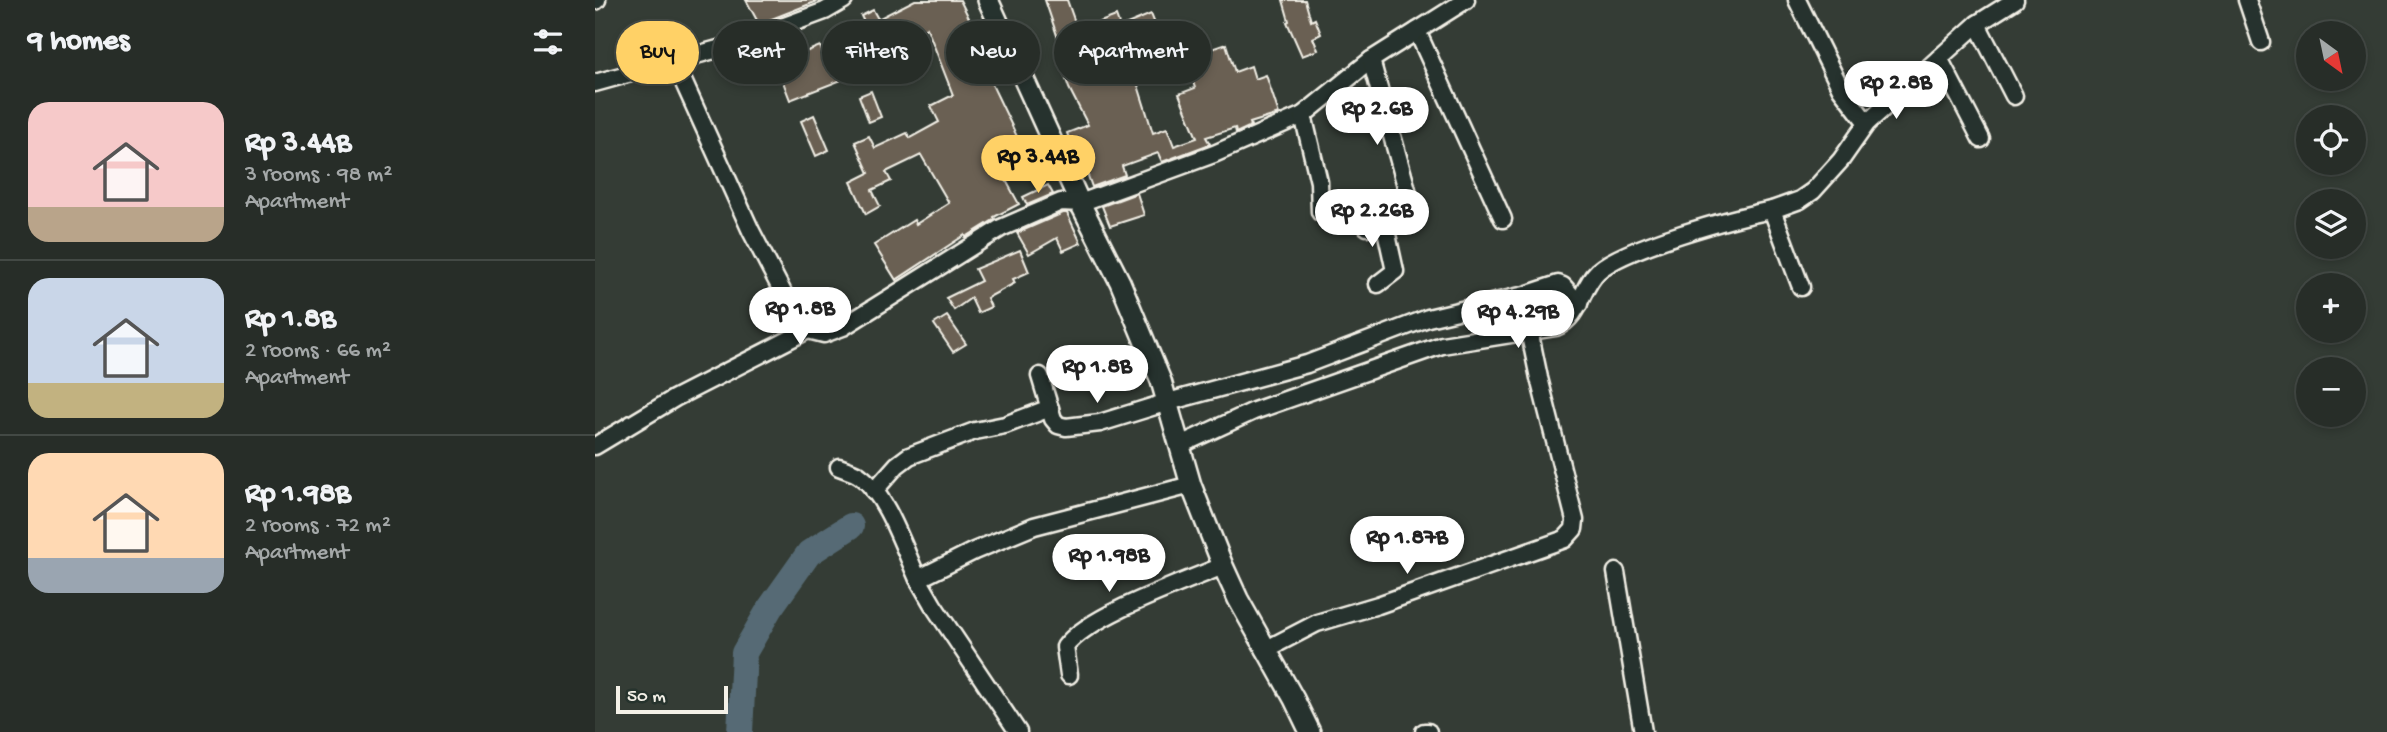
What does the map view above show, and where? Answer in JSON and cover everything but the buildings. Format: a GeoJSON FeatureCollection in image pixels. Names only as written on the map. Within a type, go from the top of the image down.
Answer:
{"type":"FeatureCollection","features":[{"type":"Feature","properties":{"kind":"street"},"geometry":{"type":"LineString","coordinates":[[699,54],[736,44],[825,11],[844,0]]}},
{"type":"Feature","properties":{"kind":"street"},"geometry":{"type":"LineString","coordinates":[[988,0],[1080,203],[1121,282],[1168,402],[1191,485],[1223,566],[1310,732]]}},
{"type":"Feature","properties":{"kind":"street"},"geometry":{"type":"LineString","coordinates":[[684,84],[751,231],[792,310],[808,330],[824,334],[843,327],[1001,228],[1061,202],[1080,203],[1214,154],[1303,115],[1371,60],[1417,31],[1440,7],[1466,0]]}},
{"type":"Feature","properties":{"kind":"street"},"geometry":{"type":"LineString","coordinates":[[1797,0],[1829,68],[1861,116]]}},
{"type":"Feature","properties":{"kind":"street"},"geometry":{"type":"LineString","coordinates":[[1177,435],[1254,411],[1298,381],[1365,344],[1435,331],[1529,330],[1556,327],[1564,323],[1571,296],[1612,262],[1737,217],[1772,210],[1800,200],[1813,191],[1842,160],[1861,116],[1939,58],[1977,24],[2015,0]]}},
{"type":"Feature","properties":{"kind":"street"},"geometry":{"type":"LineString","coordinates":[[2247,0],[2262,42]]}},
{"type":"Feature","properties":{"kind":"street"},"geometry":{"type":"LineString","coordinates":[[1977,24],[2014,96]]}},
{"type":"Feature","properties":{"kind":"street"},"geometry":{"type":"LineString","coordinates":[[1417,31],[1503,219]]}},
{"type":"Feature","properties":{"kind":"street"},"geometry":{"type":"LineString","coordinates":[[1939,58],[1982,138]]}},
{"type":"Feature","properties":{"kind":"street"},"geometry":{"type":"LineString","coordinates":[[1367,228],[1407,212],[1411,204],[1371,60]]}},
{"type":"Feature","properties":{"kind":"street"},"geometry":{"type":"LineString","coordinates":[[595,83],[616,77]]}},
{"type":"Feature","properties":{"kind":"street"},"geometry":{"type":"LineString","coordinates":[[1303,115],[1319,182],[1320,212]]}},
{"type":"Feature","properties":{"kind":"street"},"geometry":{"type":"LineString","coordinates":[[1772,210],[1801,287]]}},
{"type":"Feature","properties":{"kind":"street"},"geometry":{"type":"LineString","coordinates":[[1378,284],[1395,271],[1384,221]]}},
{"type":"Feature","properties":{"kind":"street"},"geometry":{"type":"LineString","coordinates":[[1040,376],[1058,425],[1066,427],[1100,423],[1168,402],[1298,381],[1557,284],[1571,296]]}},
{"type":"Feature","properties":{"kind":"street"},"geometry":{"type":"LineString","coordinates":[[1493,306],[1498,330]]}},
{"type":"Feature","properties":{"kind":"street"},"geometry":{"type":"LineString","coordinates":[[595,446],[675,398],[808,330]]}},
{"type":"Feature","properties":{"kind":"street"},"geometry":{"type":"LineString","coordinates":[[1265,650],[1317,623],[1421,591],[1565,539],[1572,534],[1575,520],[1529,330]]}},
{"type":"Feature","properties":{"kind":"street"},"geometry":{"type":"LineString","coordinates":[[874,491],[903,460],[975,431],[1005,425],[1050,408]]}},
{"type":"Feature","properties":{"kind":"street"},"geometry":{"type":"LineString","coordinates":[[839,467],[860,475],[874,491],[933,605],[1018,732]]}},
{"type":"Feature","properties":{"kind":"street"},"geometry":{"type":"LineString","coordinates":[[918,579],[974,551],[1034,526],[1191,485]]}},
{"type":"Feature","properties":{"kind":"street"},"geometry":{"type":"LineString","coordinates":[[1069,675],[1065,647],[1070,639],[1117,611],[1223,566]]}},
{"type":"Feature","properties":{"kind":"street"},"geometry":{"type":"LineString","coordinates":[[1616,572],[1643,732]]}},
{"type":"Feature","properties":{"kind":"waterway"},"geometry":{"type":"LineString","coordinates":[[740,732],[744,653],[770,608],[809,553],[851,526]]}}]}
